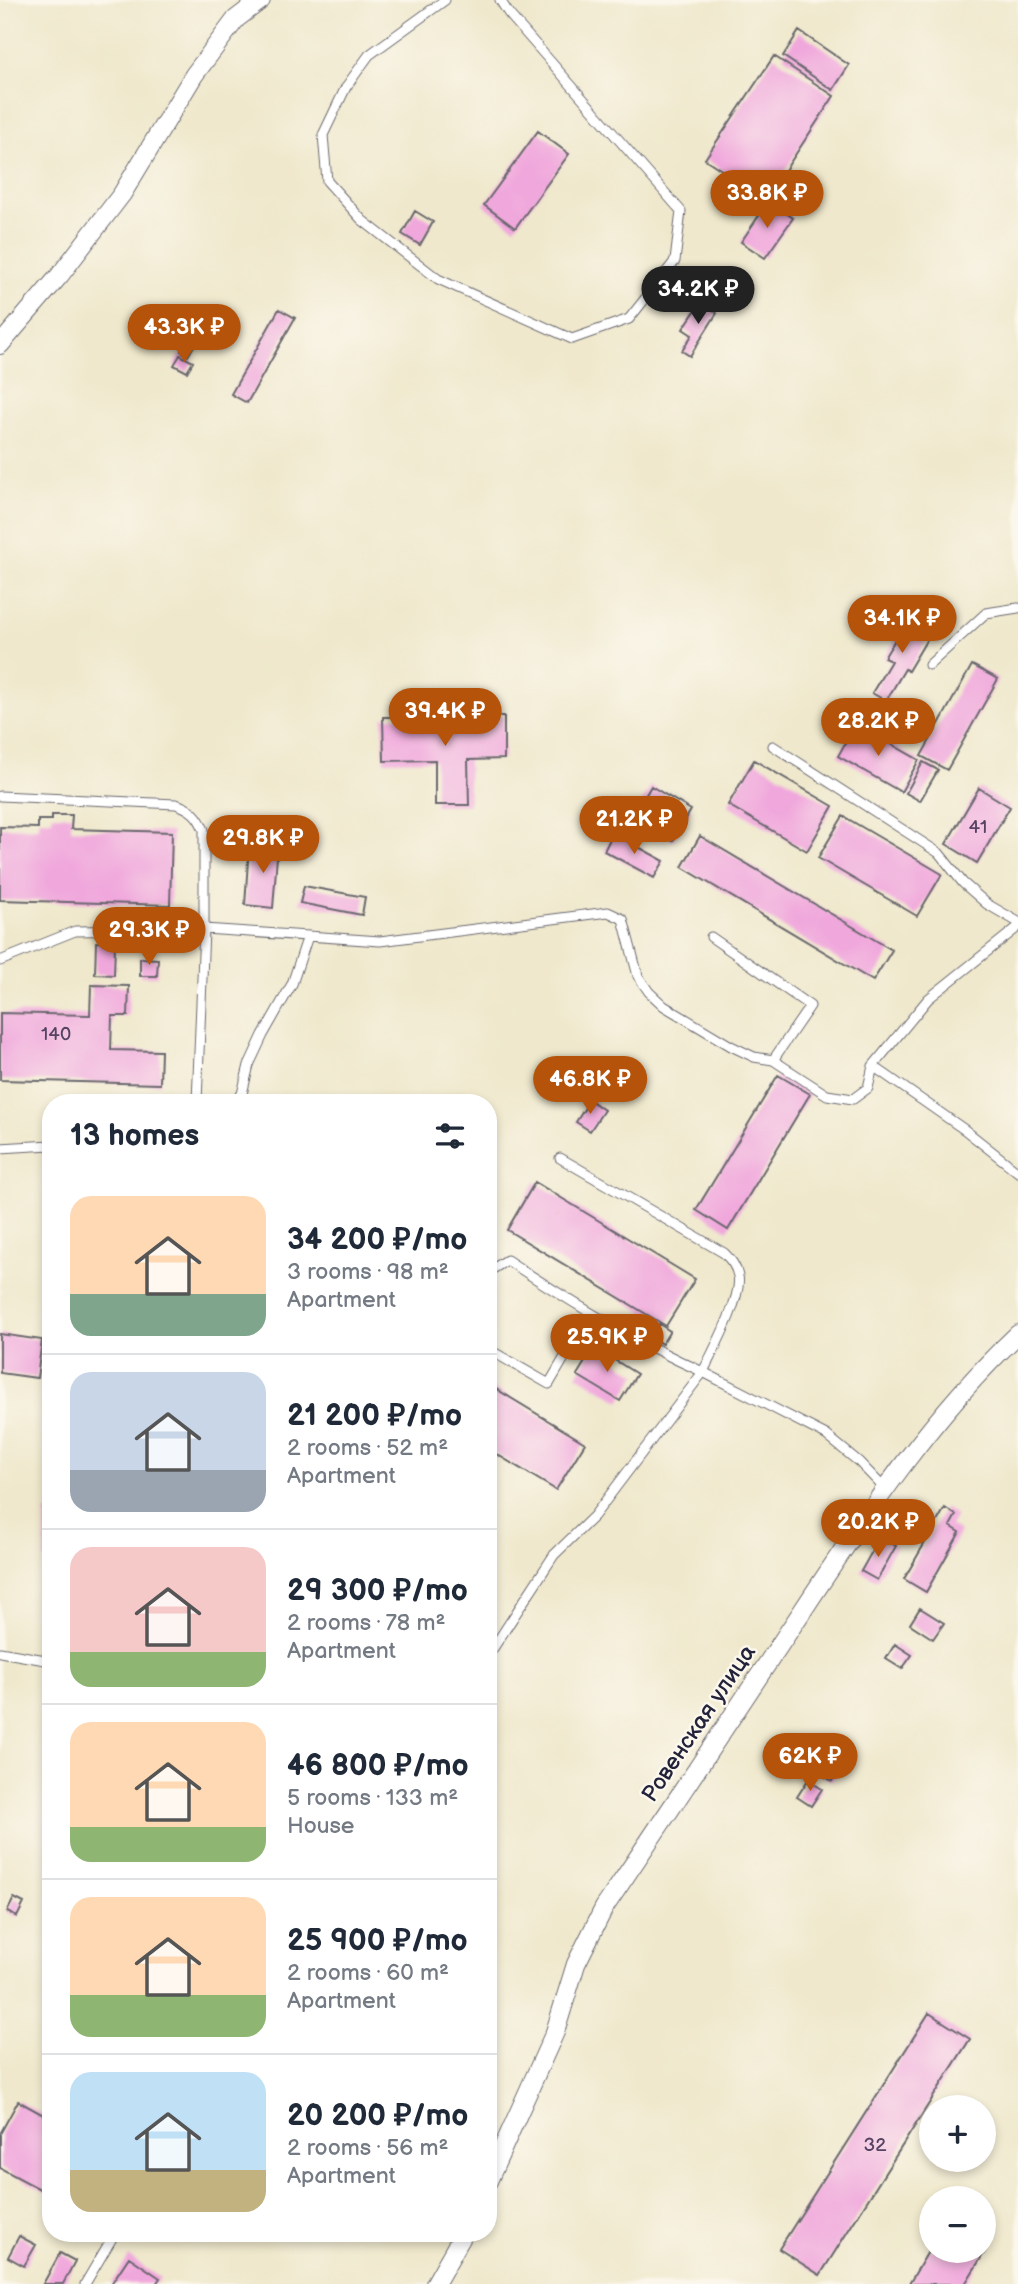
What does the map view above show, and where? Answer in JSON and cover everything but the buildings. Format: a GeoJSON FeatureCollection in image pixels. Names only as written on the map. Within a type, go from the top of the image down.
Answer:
{"type":"FeatureCollection","features":[{"type":"Feature","properties":{"kind":"street"},"geometry":{"type":"LineString","coordinates":[[0,345],[60,275],[122,194],[194,75],[236,19],[261,0]]}},
{"type":"Feature","properties":{"kind":"street","name":"Ровенская улица"},"geometry":{"type":"LineString","coordinates":[[497,2161],[555,2032],[576,1964],[604,1908],[884,1488],[938,1419],[986,1364],[1018,1334]]}},
{"type":"Feature","properties":{"kind":"street"},"geometry":{"type":"LineString","coordinates":[[435,2284],[459,2242]]}},
{"type":"Feature","properties":{"kind":"lane"},"geometry":{"type":"LineString","coordinates":[[445,0],[369,55],[346,88],[323,135],[327,181],[362,220],[438,279],[572,338],[629,319],[675,261],[681,211],[509,14],[500,0]]}},
{"type":"Feature","properties":{"kind":"lane"},"geometry":{"type":"LineString","coordinates":[[929,665],[986,613],[1018,608]]}},
{"type":"Feature","properties":{"kind":"lane"},"geometry":{"type":"LineString","coordinates":[[0,961],[75,931],[204,929],[380,941],[405,940],[608,912],[623,919],[638,976],[649,992],[664,1006],[731,1046],[754,1057],[774,1060],[827,1094],[853,1099],[868,1088],[873,1066],[928,999],[1018,925],[963,883],[939,853],[773,746]]}},
{"type":"Feature","properties":{"kind":"lane"},"geometry":{"type":"LineString","coordinates":[[0,796],[176,804],[188,808],[198,816],[204,830],[204,929],[197,1094]]}},
{"type":"Feature","properties":{"kind":"lane"},"geometry":{"type":"LineString","coordinates":[[242,1094],[249,1065],[292,984],[308,936]]}},
{"type":"Feature","properties":{"kind":"lane"},"geometry":{"type":"LineString","coordinates":[[711,936],[810,1006],[774,1060]]}},
{"type":"Feature","properties":{"kind":"lane"},"geometry":{"type":"LineString","coordinates":[[873,1066],[965,1130],[1018,1172]]}},
{"type":"Feature","properties":{"kind":"lane"},"geometry":{"type":"LineString","coordinates":[[0,1148],[42,1146]]}},
{"type":"Feature","properties":{"kind":"lane"},"geometry":{"type":"LineString","coordinates":[[497,1642],[554,1555],[594,1516],[703,1372],[738,1293],[739,1277],[734,1264],[724,1253],[560,1158]]}},
{"type":"Feature","properties":{"kind":"lane"},"geometry":{"type":"LineString","coordinates":[[497,1266],[507,1260],[590,1314],[661,1353],[826,1435],[859,1462],[884,1488]]}},
{"type":"Feature","properties":{"kind":"lane"},"geometry":{"type":"LineString","coordinates":[[497,1354],[549,1384],[590,1314]]}},
{"type":"Feature","properties":{"kind":"lane"},"geometry":{"type":"LineString","coordinates":[[0,1652],[42,1659]]}},
{"type":"Feature","properties":{"kind":"lane"},"geometry":{"type":"LineString","coordinates":[[85,2284],[110,2242]]}}]}
